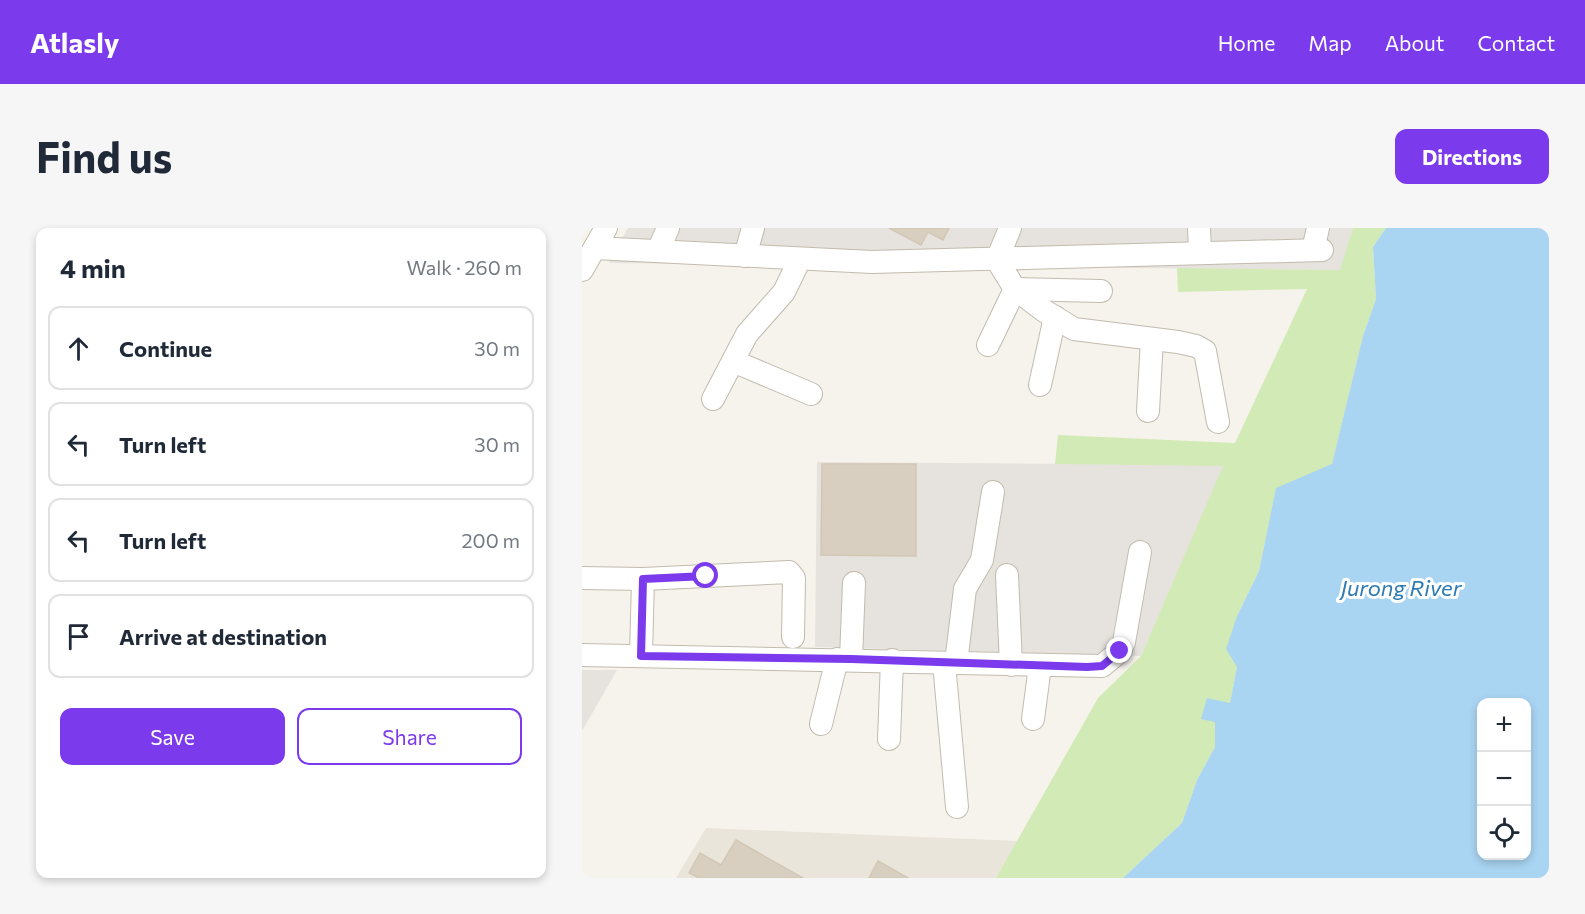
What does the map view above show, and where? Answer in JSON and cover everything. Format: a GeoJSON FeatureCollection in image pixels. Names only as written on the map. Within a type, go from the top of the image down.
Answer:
{"type":"FeatureCollection","features":[{"type":"Feature","properties":{"kind":"street"},"geometry":{"type":"LineString","coordinates":[[582,270],[606,228]]}},
{"type":"Feature","properties":{"kind":"street"},"geometry":{"type":"LineString","coordinates":[[658,251],[668,228]]}},
{"type":"Feature","properties":{"kind":"street"},"geometry":{"type":"LineString","coordinates":[[745,256],[753,228]]}},
{"type":"Feature","properties":{"kind":"street"},"geometry":{"type":"LineString","coordinates":[[997,260],[1010,228]]}},
{"type":"Feature","properties":{"kind":"street"},"geometry":{"type":"LineString","coordinates":[[1199,228],[1200,251]]}},
{"type":"Feature","properties":{"kind":"street"},"geometry":{"type":"LineString","coordinates":[[595,248],[872,262],[997,260],[1200,251],[1318,250],[1318,228]]}},
{"type":"Feature","properties":{"kind":"street"},"geometry":{"type":"LineString","coordinates":[[712,399],[747,334],[784,292],[800,259]]}},
{"type":"Feature","properties":{"kind":"street"},"geometry":{"type":"LineString","coordinates":[[997,260],[1015,289],[1074,329],[1196,346],[1205,351],[1218,422]]}},
{"type":"Feature","properties":{"kind":"street"},"geometry":{"type":"LineString","coordinates":[[1015,289],[1101,291]]}},
{"type":"Feature","properties":{"kind":"street"},"geometry":{"type":"LineString","coordinates":[[988,345],[1015,289]]}},
{"type":"Feature","properties":{"kind":"street"},"geometry":{"type":"LineString","coordinates":[[1040,385],[1055,317]]}},
{"type":"Feature","properties":{"kind":"street"},"geometry":{"type":"LineString","coordinates":[[1148,411],[1152,339]]}},
{"type":"Feature","properties":{"kind":"street"},"geometry":{"type":"LineString","coordinates":[[733,361],[811,394]]}},
{"type":"Feature","properties":{"kind":"street"},"geometry":{"type":"LineString","coordinates":[[957,807],[950,663],[965,589],[982,560],[993,492]]}},
{"type":"Feature","properties":{"kind":"street"},"geometry":{"type":"LineString","coordinates":[[582,655],[1102,666],[1120,651],[1124,642],[1140,552]]}},
{"type":"Feature","properties":{"kind":"street"},"geometry":{"type":"LineString","coordinates":[[582,578],[643,579],[789,572],[794,578],[793,636]]}},
{"type":"Feature","properties":{"kind":"street"},"geometry":{"type":"LineString","coordinates":[[1006,575],[1011,665]]}},
{"type":"Feature","properties":{"kind":"street"},"geometry":{"type":"LineString","coordinates":[[641,656],[643,579]]}},
{"type":"Feature","properties":{"kind":"street"},"geometry":{"type":"LineString","coordinates":[[822,724],[844,659],[854,583]]}},
{"type":"Feature","properties":{"kind":"street"},"geometry":{"type":"LineString","coordinates":[[889,740],[892,660]]}},
{"type":"Feature","properties":{"kind":"street"},"geometry":{"type":"LineString","coordinates":[[1033,719],[1040,666]]}},
{"type":"Feature","properties":{"kind":"shaded area"},"geometry":{"type":"Polygon","coordinates":[[[628,228],[1353,228],[1341,270],[609,263],[628,228]]]}},
{"type":"Feature","properties":{"kind":"shaded area"},"geometry":{"type":"Polygon","coordinates":[[[817,462],[1224,465],[1141,656],[815,647],[817,462]]]}},
{"type":"Feature","properties":{"kind":"shaded area"},"geometry":{"type":"Polygon","coordinates":[[[582,670],[617,670],[582,731],[582,670]]]}},
{"type":"Feature","properties":{"kind":"shaded area"},"geometry":{"type":"Polygon","coordinates":[[[706,828],[1018,841],[996,878],[676,878],[706,828]]]}},
{"type":"Feature","properties":{"kind":"green space"},"geometry":{"type":"Polygon","coordinates":[[[1353,228],[1386,228],[1373,247],[1376,299],[1363,336],[1332,465],[1276,489],[1259,571],[1237,616],[1237,667],[1230,704],[1207,698],[1215,722],[1215,747],[1197,780],[1182,823],[1123,878],[996,878],[1098,698],[1141,656],[1223,466],[1055,464],[1058,435],[1235,443],[1307,289],[1178,292],[1177,268],[1340,270],[1353,228]]]}},
{"type":"Feature","properties":{"kind":"water","name":"Jurong River"},"geometry":{"type":"Polygon","coordinates":[[[1386,228],[1549,228],[1549,878],[1123,878],[1182,823],[1197,780],[1215,747],[1215,722],[1201,719],[1207,698],[1230,703],[1237,667],[1226,649],[1237,616],[1259,571],[1276,488],[1332,464],[1363,336],[1376,299],[1373,247],[1386,228]]]}},
{"type":"Feature","properties":{"kind":"building"},"geometry":{"type":"Polygon","coordinates":[[[889,228],[949,228],[943,240],[928,232],[921,245],[889,228]]]}},
{"type":"Feature","properties":{"kind":"building"},"geometry":{"type":"Polygon","coordinates":[[[822,464],[916,464],[916,556],[821,555],[822,464]]]}},
{"type":"Feature","properties":{"kind":"building"},"geometry":{"type":"Polygon","coordinates":[[[736,840],[803,878],[699,878],[689,873],[700,853],[721,865],[736,840]]]}},
{"type":"Feature","properties":{"kind":"building"},"geometry":{"type":"Polygon","coordinates":[[[878,861],[908,878],[869,878],[878,861]]]}},
{"type":"Feature","properties":{"kind":"route"},"geometry":{"type":"LineString","coordinates":[[706,576],[643,579],[641,656],[892,660],[1087,667],[1102,666],[1120,651]]}}]}
